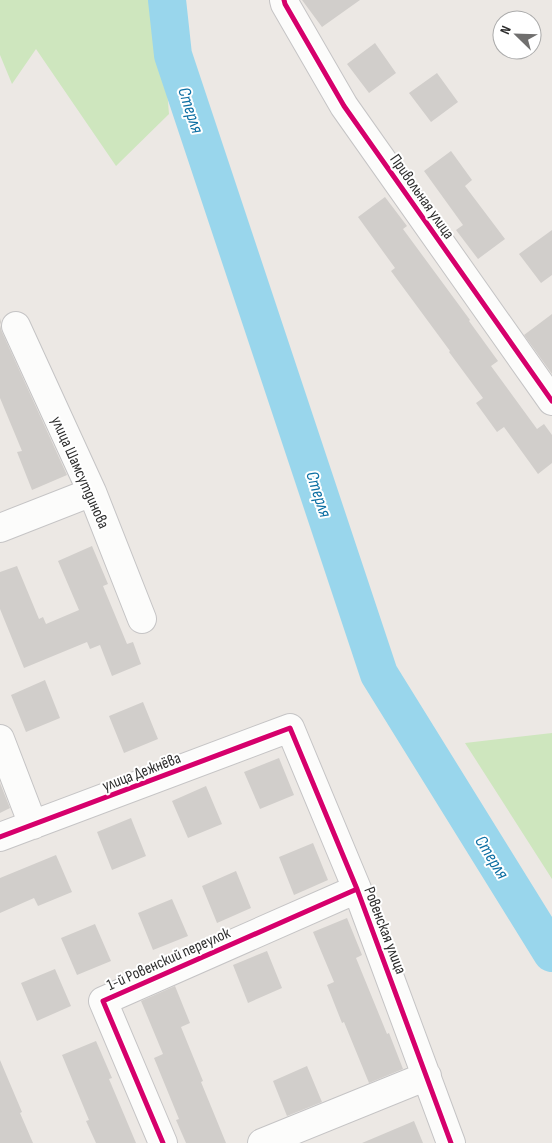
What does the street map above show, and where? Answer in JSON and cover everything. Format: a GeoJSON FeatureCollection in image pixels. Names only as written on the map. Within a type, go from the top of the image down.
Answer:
{"type":"FeatureCollection","features":[{"type":"Feature","properties":{"kind":"street","name":"Привольная улица"},"geometry":{"type":"LineString","coordinates":[[284,0],[344,106],[552,401]]}},
{"type":"Feature","properties":{"kind":"street","name":"улица Шамсутдинова"},"geometry":{"type":"LineString","coordinates":[[16,326],[92,492],[142,619]]}},
{"type":"Feature","properties":{"kind":"street"},"geometry":{"type":"LineString","coordinates":[[0,528],[92,492]]}},
{"type":"Feature","properties":{"kind":"street","name":"улица Дежнёва"},"geometry":{"type":"LineString","coordinates":[[0,837],[290,728]]}},
{"type":"Feature","properties":{"kind":"street","name":"Ровенская улица"},"geometry":{"type":"LineString","coordinates":[[290,728],[357,890],[452,1143]]}},
{"type":"Feature","properties":{"kind":"street"},"geometry":{"type":"LineString","coordinates":[[0,739],[33,825]]}},
{"type":"Feature","properties":{"kind":"street","name":"1-й Ровенский переулок"},"geometry":{"type":"LineString","coordinates":[[163,1143],[103,1001],[357,890]]}},
{"type":"Feature","properties":{"kind":"street"},"geometry":{"type":"LineString","coordinates":[[262,1143],[426,1076]]}},
{"type":"Feature","properties":{"kind":"green space"},"geometry":{"type":"Polygon","coordinates":[[[0,0],[157,0],[169,114],[116,166],[36,49],[12,84],[0,55],[0,0]]]}},
{"type":"Feature","properties":{"kind":"green space"},"geometry":{"type":"Polygon","coordinates":[[[552,733],[552,879],[465,743],[552,733]]]}},
{"type":"Feature","properties":{"kind":"building"},"geometry":{"type":"Polygon","coordinates":[[[302,0],[360,0],[322,27],[302,0]]]}},
{"type":"Feature","properties":{"kind":"building"},"geometry":{"type":"Polygon","coordinates":[[[375,43],[396,73],[369,93],[347,64],[375,43]]]}},
{"type":"Feature","properties":{"kind":"building"},"geometry":{"type":"Polygon","coordinates":[[[437,73],[458,102],[431,122],[409,93],[437,73]]]}},
{"type":"Feature","properties":{"kind":"building"},"geometry":{"type":"Polygon","coordinates":[[[451,151],[472,180],[465,186],[505,239],[478,259],[456,230],[463,225],[424,171],[451,151]]]}},
{"type":"Feature","properties":{"kind":"building"},"geometry":{"type":"Polygon","coordinates":[[[385,197],[407,226],[403,229],[498,361],[491,366],[537,429],[544,424],[552,435],[552,463],[538,474],[504,427],[497,432],[476,403],[483,398],[391,271],[395,268],[358,217],[385,197]]]}},
{"type":"Feature","properties":{"kind":"building"},"geometry":{"type":"Polygon","coordinates":[[[552,230],[552,275],[541,283],[519,254],[552,230]]]}},
{"type":"Feature","properties":{"kind":"building"},"geometry":{"type":"Polygon","coordinates":[[[552,314],[552,374],[524,335],[552,314]]]}},
{"type":"Feature","properties":{"kind":"building"},"geometry":{"type":"Polygon","coordinates":[[[0,325],[67,475],[32,490],[17,452],[22,451],[0,398],[0,325]]]}},
{"type":"Feature","properties":{"kind":"building"},"geometry":{"type":"Polygon","coordinates":[[[92,546],[108,584],[103,586],[127,644],[133,642],[141,664],[112,676],[100,645],[90,649],[87,642],[24,668],[0,609],[0,572],[17,566],[39,619],[43,617],[46,624],[79,610],[58,561],[92,546]]]}},
{"type":"Feature","properties":{"kind":"building"},"geometry":{"type":"Polygon","coordinates":[[[45,680],[60,718],[26,732],[11,695],[45,680]]]}},
{"type":"Feature","properties":{"kind":"building"},"geometry":{"type":"Polygon","coordinates":[[[143,702],[158,739],[124,753],[109,716],[143,702]]]}},
{"type":"Feature","properties":{"kind":"building"},"geometry":{"type":"Polygon","coordinates":[[[279,758],[294,795],[260,809],[244,772],[279,758]]]}},
{"type":"Feature","properties":{"kind":"building"},"geometry":{"type":"Polygon","coordinates":[[[0,783],[10,808],[0,813],[0,783]]]}},
{"type":"Feature","properties":{"kind":"building"},"geometry":{"type":"Polygon","coordinates":[[[206,786],[222,824],[188,838],[172,801],[206,786]]]}},
{"type":"Feature","properties":{"kind":"building"},"geometry":{"type":"Polygon","coordinates":[[[131,818],[146,856],[112,870],[97,832],[131,818]]]}},
{"type":"Feature","properties":{"kind":"building"},"geometry":{"type":"Polygon","coordinates":[[[313,843],[328,880],[294,895],[279,857],[313,843]]]}},
{"type":"Feature","properties":{"kind":"building"},"geometry":{"type":"Polygon","coordinates":[[[56,855],[72,892],[38,906],[34,898],[0,913],[0,878],[56,855]]]}},
{"type":"Feature","properties":{"kind":"building"},"geometry":{"type":"Polygon","coordinates":[[[236,871],[251,908],[217,923],[202,886],[236,871]]]}},
{"type":"Feature","properties":{"kind":"building"},"geometry":{"type":"Polygon","coordinates":[[[172,899],[188,936],[153,950],[138,913],[172,899]]]}},
{"type":"Feature","properties":{"kind":"building"},"geometry":{"type":"Polygon","coordinates":[[[347,918],[362,955],[356,958],[403,1069],[369,1083],[327,985],[334,982],[313,932],[347,918]]]}},
{"type":"Feature","properties":{"kind":"building"},"geometry":{"type":"Polygon","coordinates":[[[95,924],[111,961],[77,975],[61,938],[95,924]]]}},
{"type":"Feature","properties":{"kind":"building"},"geometry":{"type":"Polygon","coordinates":[[[267,951],[282,988],[248,1003],[233,965],[267,951]]]}},
{"type":"Feature","properties":{"kind":"building"},"geometry":{"type":"Polygon","coordinates":[[[55,969],[71,1006],[37,1021],[21,983],[55,969]]]}},
{"type":"Feature","properties":{"kind":"building"},"geometry":{"type":"Polygon","coordinates":[[[175,986],[190,1023],[181,1027],[226,1143],[186,1143],[176,1120],[179,1119],[154,1058],[163,1054],[141,1001],[175,986]]]}},
{"type":"Feature","properties":{"kind":"building"},"geometry":{"type":"Polygon","coordinates":[[[96,1041],[112,1078],[109,1079],[136,1143],[96,1143],[86,1121],[89,1120],[62,1055],[96,1041]]]}},
{"type":"Feature","properties":{"kind":"building"},"geometry":{"type":"Polygon","coordinates":[[[0,1060],[22,1112],[20,1113],[33,1143],[0,1143],[0,1060]]]}},
{"type":"Feature","properties":{"kind":"building"},"geometry":{"type":"Polygon","coordinates":[[[307,1066],[322,1102],[287,1116],[273,1081],[307,1066]]]}},
{"type":"Feature","properties":{"kind":"building"},"geometry":{"type":"Polygon","coordinates":[[[414,1121],[423,1143],[362,1143],[414,1121]]]}},
{"type":"Feature","properties":{"kind":"waterway","name":"Стерля"},"geometry":{"type":"LineString","coordinates":[[167,0],[173,55],[379,674],[552,953]]}},
{"type":"Feature","properties":{"kind":"cycle path"},"geometry":{"type":"LineString","coordinates":[[284,0],[344,106],[552,401]]}},
{"type":"Feature","properties":{"kind":"cycle path"},"geometry":{"type":"LineString","coordinates":[[0,837],[290,728],[357,889],[451,1143]]}},
{"type":"Feature","properties":{"kind":"cycle path"},"geometry":{"type":"LineString","coordinates":[[163,1143],[103,1001],[357,889]]}}]}
